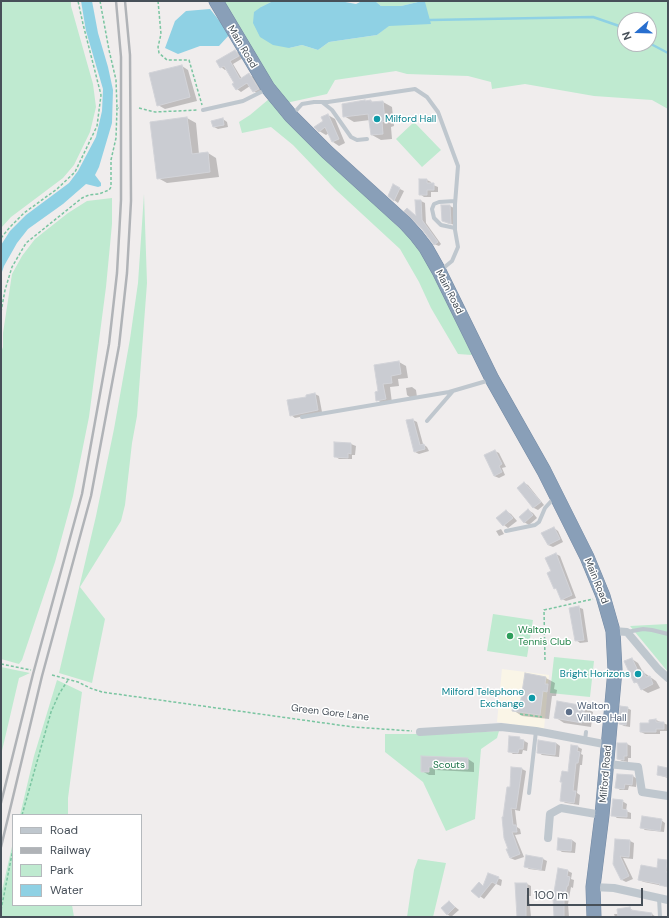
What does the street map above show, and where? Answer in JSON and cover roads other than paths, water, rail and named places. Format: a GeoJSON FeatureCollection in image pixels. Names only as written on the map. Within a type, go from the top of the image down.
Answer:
{"type":"FeatureCollection","features":[{"type":"Feature","properties":{"kind":"highway","name":"Main Road"},"geometry":{"type":"LineString","coordinates":[[216,1],[268,88],[291,116],[327,152],[408,227],[426,248],[439,271],[492,379],[557,496],[620,631]]}},
{"type":"Feature","properties":{"kind":"highway","name":"Milford Road"},"geometry":{"type":"LineString","coordinates":[[594,917],[594,887],[620,631]]}},
{"type":"Feature","properties":{"kind":"street"},"geometry":{"type":"LineString","coordinates":[[620,631],[668,678]]}},
{"type":"Feature","properties":{"kind":"street"},"geometry":{"type":"LineString","coordinates":[[420,732],[486,727],[518,728],[609,745]]}},
{"type":"Feature","properties":{"kind":"street"},"geometry":{"type":"LineString","coordinates":[[607,764],[638,767],[642,792],[668,796]]}},
{"type":"Feature","properties":{"kind":"street"},"geometry":{"type":"LineString","coordinates":[[548,838],[550,814],[561,808],[602,815]]}},
{"type":"Feature","properties":{"kind":"street"},"geometry":{"type":"LineString","coordinates":[[594,887],[614,888],[668,900]]}},
{"type":"Feature","properties":{"kind":"lane"},"geometry":{"type":"LineString","coordinates":[[203,110],[243,101],[268,88]]}},
{"type":"Feature","properties":{"kind":"lane"},"geometry":{"type":"LineString","coordinates":[[291,116],[302,104],[314,102],[415,89],[427,97],[438,112],[458,166],[455,201],[455,228],[458,247],[452,261],[439,271]]}},
{"type":"Feature","properties":{"kind":"lane"},"geometry":{"type":"LineString","coordinates":[[322,102],[332,110],[351,137],[357,140],[367,139]]}},
{"type":"Feature","properties":{"kind":"lane"},"geometry":{"type":"LineString","coordinates":[[455,201],[447,200],[439,202],[434,204],[432,209],[434,218],[441,225],[455,228]]}},
{"type":"Feature","properties":{"kind":"lane"},"geometry":{"type":"LineString","coordinates":[[302,417],[453,391],[492,379]]}},
{"type":"Feature","properties":{"kind":"lane"},"geometry":{"type":"LineString","coordinates":[[427,421],[453,391]]}},
{"type":"Feature","properties":{"kind":"lane"},"geometry":{"type":"LineString","coordinates":[[506,531],[538,522],[545,508],[557,496]]}},
{"type":"Feature","properties":{"kind":"lane"},"geometry":{"type":"LineString","coordinates":[[620,631],[643,629],[668,634]]}},
{"type":"Feature","properties":{"kind":"lane"},"geometry":{"type":"LineString","coordinates":[[529,793],[536,731]]}},
{"type":"Feature","properties":{"kind":"lane"},"geometry":{"type":"LineString","coordinates":[[584,741],[586,732]]}},
{"type":"Feature","properties":{"kind":"lane"},"geometry":{"type":"LineString","coordinates":[[659,898],[660,917]]}},
{"type":"Feature","properties":{"kind":"water"},"geometry":{"type":"Polygon","coordinates":[[[81,1],[92,1],[98,33],[113,90],[112,123],[99,167],[95,175],[101,183],[101,186],[98,187],[86,184],[63,204],[28,229],[17,243],[4,266],[1,275],[1,245],[10,231],[26,215],[69,183],[78,171],[96,137],[102,111],[103,89],[86,31],[81,1]]]}},
{"type":"Feature","properties":{"kind":"water"},"geometry":{"type":"Polygon","coordinates":[[[273,1],[340,1],[356,4],[362,1],[375,1],[381,6],[401,6],[425,2],[431,24],[389,26],[377,35],[329,42],[318,50],[302,45],[289,48],[273,45],[260,37],[253,23],[254,12],[273,1]]]}},
{"type":"Feature","properties":{"kind":"water"},"geometry":{"type":"Polygon","coordinates":[[[210,9],[230,34],[219,46],[200,46],[178,54],[165,48],[175,21],[186,11],[210,9]]]}},
{"type":"Feature","properties":{"kind":"waterway"},"geometry":{"type":"LineString","coordinates":[[430,20],[593,17],[617,25]]}},
{"type":"Feature","properties":{"kind":"waterway"},"geometry":{"type":"LineString","coordinates":[[657,47],[668,53]]}},
{"type":"Feature","properties":{"kind":"railway"},"geometry":{"type":"LineString","coordinates":[[1,803],[33,674],[82,494],[109,344],[117,273],[121,200],[121,57],[116,1]]}},
{"type":"Feature","properties":{"kind":"railway"},"geometry":{"type":"LineString","coordinates":[[1,847],[42,676],[91,496],[119,346],[127,273],[131,201],[130,55],[125,1]]}},
{"type":"Feature","properties":{"kind":"place","name":"Milford Hall"},"geometry":{"type":"Point","coordinates":[377,119]}},
{"type":"Feature","properties":{"kind":"place","name":"Walton Tennis Club"},"geometry":{"type":"Point","coordinates":[510,636]}},
{"type":"Feature","properties":{"kind":"place","name":"Bright Horizons"},"geometry":{"type":"Point","coordinates":[638,674]}},
{"type":"Feature","properties":{"kind":"place","name":"Milford Telephone Exchange"},"geometry":{"type":"Point","coordinates":[532,698]}},
{"type":"Feature","properties":{"kind":"place","name":"Walton Village Hall"},"geometry":{"type":"Point","coordinates":[569,712]}},
{"type":"Feature","properties":{"kind":"park label","name":"Scouts"},"geometry":{"type":"Point","coordinates":[449,765]}}]}
